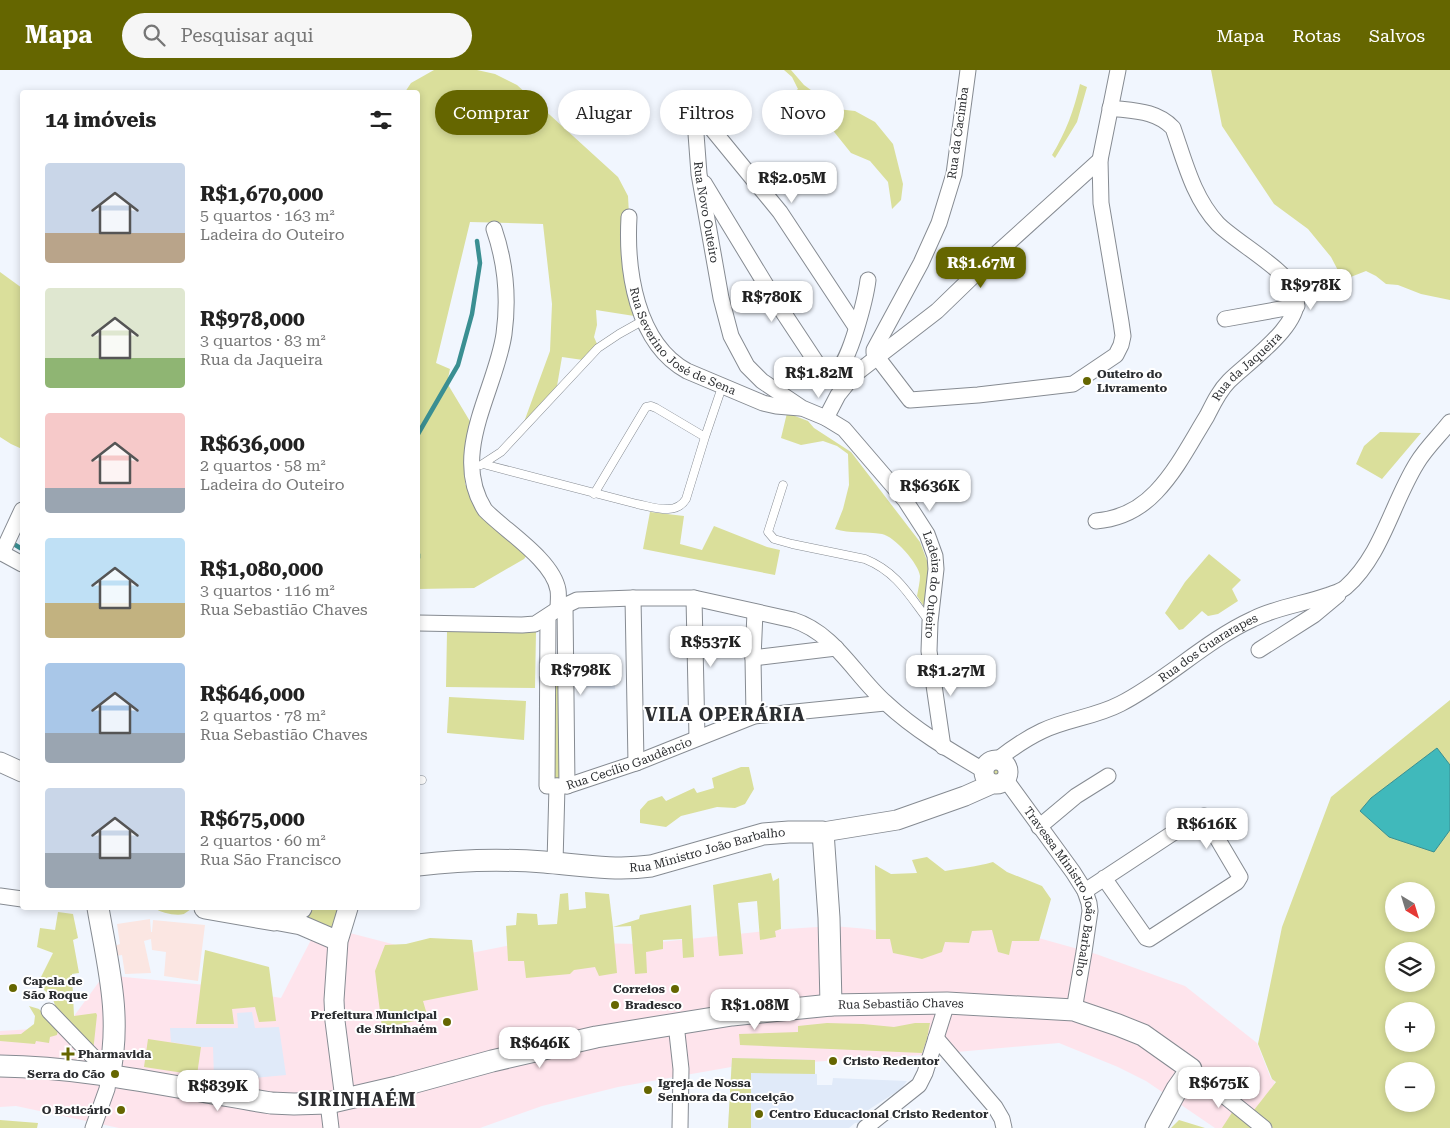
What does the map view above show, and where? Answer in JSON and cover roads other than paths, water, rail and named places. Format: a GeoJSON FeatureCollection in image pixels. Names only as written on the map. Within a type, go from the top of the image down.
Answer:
{"type":"FeatureCollection","features":[{"type":"Feature","properties":{"kind":"main road","name":"Rua Ministro João Barbalho"},"geometry":{"type":"LineString","coordinates":[[420,865],[468,861],[555,863],[616,869],[636,868],[651,866],[763,834],[824,832]]}},
{"type":"Feature","properties":{"kind":"main road"},"geometry":{"type":"LineString","coordinates":[[824,832],[829,918],[830,1005]]}},
{"type":"Feature","properties":{"kind":"main road"},"geometry":{"type":"LineString","coordinates":[[98,910],[114,1005],[115,1024],[107,1075]]}},
{"type":"Feature","properties":{"kind":"main road"},"geometry":{"type":"LineString","coordinates":[[217,910],[274,920],[296,910]]}},
{"type":"Feature","properties":{"kind":"main road","name":"Rua Sebastião Chaves"},"geometry":{"type":"LineString","coordinates":[[0,1066],[36,1067],[107,1075],[271,1103],[294,1104],[337,1101],[492,1061],[587,1039],[732,1015],[830,1005],[947,1003],[1074,1010],[1143,1036],[1191,1069]]}},
{"type":"Feature","properties":{"kind":"main road"},"geometry":{"type":"LineString","coordinates":[[1156,1128],[1177,1089],[1191,1069]]}},
{"type":"Feature","properties":{"kind":"street","name":"Rua da Cacimba"},"geometry":{"type":"LineString","coordinates":[[878,357],[874,353],[874,348],[924,257],[947,199],[954,174],[968,70]]}},
{"type":"Feature","properties":{"kind":"street"},"geometry":{"type":"LineString","coordinates":[[878,357],[910,400],[978,395],[1073,384],[1116,355],[1123,336],[1122,322],[1101,203],[1100,160],[1118,70]]}},
{"type":"Feature","properties":{"kind":"street","name":"Rua Novo Outeiro"},"geometry":{"type":"LineString","coordinates":[[826,418],[802,408],[754,374],[735,346],[721,298],[700,174],[694,107],[780,212],[856,327]]}},
{"type":"Feature","properties":{"kind":"street"},"geometry":{"type":"LineString","coordinates":[[1110,108],[1152,114],[1167,121],[1173,128],[1193,186],[1208,211],[1234,239],[1266,261],[1294,289],[1297,306],[1225,319]]}},
{"type":"Feature","properties":{"kind":"street"},"geometry":{"type":"LineString","coordinates":[[826,418],[838,395],[850,380],[937,311],[996,254],[1100,160]]}},
{"type":"Feature","properties":{"kind":"street"},"geometry":{"type":"LineString","coordinates":[[700,174],[775,300],[822,369],[830,372],[837,370],[847,355],[865,300],[868,280]]}},
{"type":"Feature","properties":{"kind":"street","name":"Rua Severino José de Sena"},"geometry":{"type":"LineString","coordinates":[[629,217],[628,234],[633,290],[644,320],[658,345],[672,361],[687,371],[722,387],[769,404],[802,408]]}},
{"type":"Feature","properties":{"kind":"street"},"geometry":{"type":"LineString","coordinates":[[494,229],[502,251],[507,290],[504,335],[480,411],[475,434],[478,466],[475,488],[480,503],[485,510],[531,549],[553,577],[558,588],[555,863]]}},
{"type":"Feature","properties":{"kind":"street","name":"Rua da Jaqueira"},"geometry":{"type":"LineString","coordinates":[[1096,522],[1110,520],[1128,513],[1156,492],[1182,459],[1222,390],[1287,325],[1297,306]]}},
{"type":"Feature","properties":{"kind":"street","name":"Ladeira do Outeiro"},"geometry":{"type":"LineString","coordinates":[[826,418],[844,430],[905,500],[927,534],[935,556],[936,569],[930,622],[929,652],[943,747]]}},
{"type":"Feature","properties":{"kind":"street","name":"Rua dos Guararapes"},"geometry":{"type":"LineString","coordinates":[[995,773],[1014,747],[1043,731],[1102,713],[1122,703],[1224,634],[1271,611],[1307,602],[1345,589],[1363,569],[1372,554],[1416,464],[1450,422]]}},
{"type":"Feature","properties":{"kind":"street"},"geometry":{"type":"LineString","coordinates":[[20,514],[1,553],[20,563]]}},
{"type":"Feature","properties":{"kind":"street"},"geometry":{"type":"LineString","coordinates":[[1259,650],[1314,615],[1345,589]]}},
{"type":"Feature","properties":{"kind":"street"},"geometry":{"type":"LineString","coordinates":[[633,598],[636,763]]}},
{"type":"Feature","properties":{"kind":"street"},"geometry":{"type":"LineString","coordinates":[[420,623],[512,626],[535,624],[577,600],[694,598],[727,604],[807,624],[836,648],[885,703],[943,747],[995,773]]}},
{"type":"Feature","properties":{"kind":"street"},"geometry":{"type":"LineString","coordinates":[[694,598],[697,738]]}},
{"type":"Feature","properties":{"kind":"street"},"geometry":{"type":"LineString","coordinates":[[557,611],[557,786]]}},
{"type":"Feature","properties":{"kind":"street"},"geometry":{"type":"LineString","coordinates":[[754,716],[753,658],[755,612]]}},
{"type":"Feature","properties":{"kind":"street"},"geometry":{"type":"LineString","coordinates":[[753,658],[836,648]]}},
{"type":"Feature","properties":{"kind":"street","name":"Rua Cecílio Gaudêncio"},"geometry":{"type":"LineString","coordinates":[[557,786],[636,763],[754,716],[885,703]]}},
{"type":"Feature","properties":{"kind":"street"},"geometry":{"type":"LineString","coordinates":[[0,762],[20,771]]}},
{"type":"Feature","properties":{"kind":"street","name":"Travessa Ministro João Barbalho"},"geometry":{"type":"LineString","coordinates":[[995,773],[1039,827],[1086,890],[1090,911],[1074,1010]]}},
{"type":"Feature","properties":{"kind":"street","name":"Rua Ministro João Barbalho"},"geometry":{"type":"LineString","coordinates":[[824,832],[897,820],[965,796],[995,773]]}},
{"type":"Feature","properties":{"kind":"street"},"geometry":{"type":"LineString","coordinates":[[1039,827],[1076,796],[1108,776]]}},
{"type":"Feature","properties":{"kind":"street"},"geometry":{"type":"LineString","coordinates":[[1086,890],[1104,878],[1204,816],[1240,875],[1237,882],[1152,938],[1146,938],[1104,878]]}},
{"type":"Feature","properties":{"kind":"street"},"geometry":{"type":"LineString","coordinates":[[0,896],[20,899]]}},
{"type":"Feature","properties":{"kind":"street"},"geometry":{"type":"LineString","coordinates":[[331,1128],[337,1101],[334,1000],[338,941],[347,910]]}},
{"type":"Feature","properties":{"kind":"street"},"geometry":{"type":"LineString","coordinates":[[274,920],[301,926],[338,941]]}},
{"type":"Feature","properties":{"kind":"street"},"geometry":{"type":"LineString","coordinates":[[865,1128],[919,1085],[925,1073],[947,1003]]}},
{"type":"Feature","properties":{"kind":"street"},"geometry":{"type":"LineString","coordinates":[[49,1011],[100,1065],[107,1075],[107,1088],[93,1128]]}},
{"type":"Feature","properties":{"kind":"street"},"geometry":{"type":"LineString","coordinates":[[676,1024],[681,1070],[680,1128]]}},
{"type":"Feature","properties":{"kind":"street"},"geometry":{"type":"LineString","coordinates":[[936,1038],[995,1107],[1002,1119],[1004,1128]]}},
{"type":"Feature","properties":{"kind":"street"},"geometry":{"type":"LineString","coordinates":[[1191,1069],[1264,1128]]}},
{"type":"Feature","properties":{"kind":"lane"},"geometry":{"type":"LineString","coordinates":[[478,466],[501,452],[598,348],[644,320]]}},
{"type":"Feature","properties":{"kind":"lane"},"geometry":{"type":"LineString","coordinates":[[478,466],[575,487],[594,494],[663,509],[681,506],[686,499],[722,387]]}},
{"type":"Feature","properties":{"kind":"lane"},"geometry":{"type":"LineString","coordinates":[[594,494],[642,410],[646,407],[656,408],[705,436]]}},
{"type":"Feature","properties":{"kind":"lane"},"geometry":{"type":"LineString","coordinates":[[783,485],[768,532],[770,536],[792,544],[876,564],[895,577],[930,622]]}},
{"type":"Feature","properties":{"kind":"water"},"geometry":{"type":"Polygon","coordinates":[[[1437,748],[1450,765],[1450,830],[1434,852],[1389,837],[1360,811],[1371,798],[1437,748]]]}},
{"type":"Feature","properties":{"kind":"waterway"},"geometry":{"type":"LineString","coordinates":[[420,431],[458,365],[472,314],[480,263],[477,241]]}},
{"type":"Feature","properties":{"kind":"waterway"},"geometry":{"type":"LineString","coordinates":[[12,543],[20,548]]}},
{"type":"Feature","properties":{"kind":"place","name":"Outeiro do Livramento"},"geometry":{"type":"Point","coordinates":[1087,381]}},
{"type":"Feature","properties":{"kind":"place","name":"Capela de São Roque"},"geometry":{"type":"Point","coordinates":[13,988]}},
{"type":"Feature","properties":{"kind":"place","name":"Correios"},"geometry":{"type":"Point","coordinates":[675,989]}},
{"type":"Feature","properties":{"kind":"place","name":"Bradesco"},"geometry":{"type":"Point","coordinates":[615,1005]}},
{"type":"Feature","properties":{"kind":"place","name":"Prefeitura Municipal de Sirinhaém"},"geometry":{"type":"Point","coordinates":[447,1022]}},
{"type":"Feature","properties":{"kind":"place","name":"Pharmavida"},"geometry":{"type":"Point","coordinates":[68,1054]}},
{"type":"Feature","properties":{"kind":"place","name":"Cristo Redentor"},"geometry":{"type":"Point","coordinates":[833,1061]}},
{"type":"Feature","properties":{"kind":"place","name":"Serra do Cão"},"geometry":{"type":"Point","coordinates":[115,1074]}},
{"type":"Feature","properties":{"kind":"place","name":"Igreja de Nossa Senhora da Conceição"},"geometry":{"type":"Point","coordinates":[648,1090]}},
{"type":"Feature","properties":{"kind":"place","name":"O Boticário"},"geometry":{"type":"Point","coordinates":[121,1110]}},
{"type":"Feature","properties":{"kind":"place","name":"Centro Educacional Cristo Redentor"},"geometry":{"type":"Point","coordinates":[759,1114]}},
{"type":"Feature","properties":{"kind":"district","name":"VILA OPERÁRIA"},"geometry":{"type":"Point","coordinates":[725,715]}},
{"type":"Feature","properties":{"kind":"district","name":"SIRINHAÉM"},"geometry":{"type":"Point","coordinates":[357,1100]}}]}
